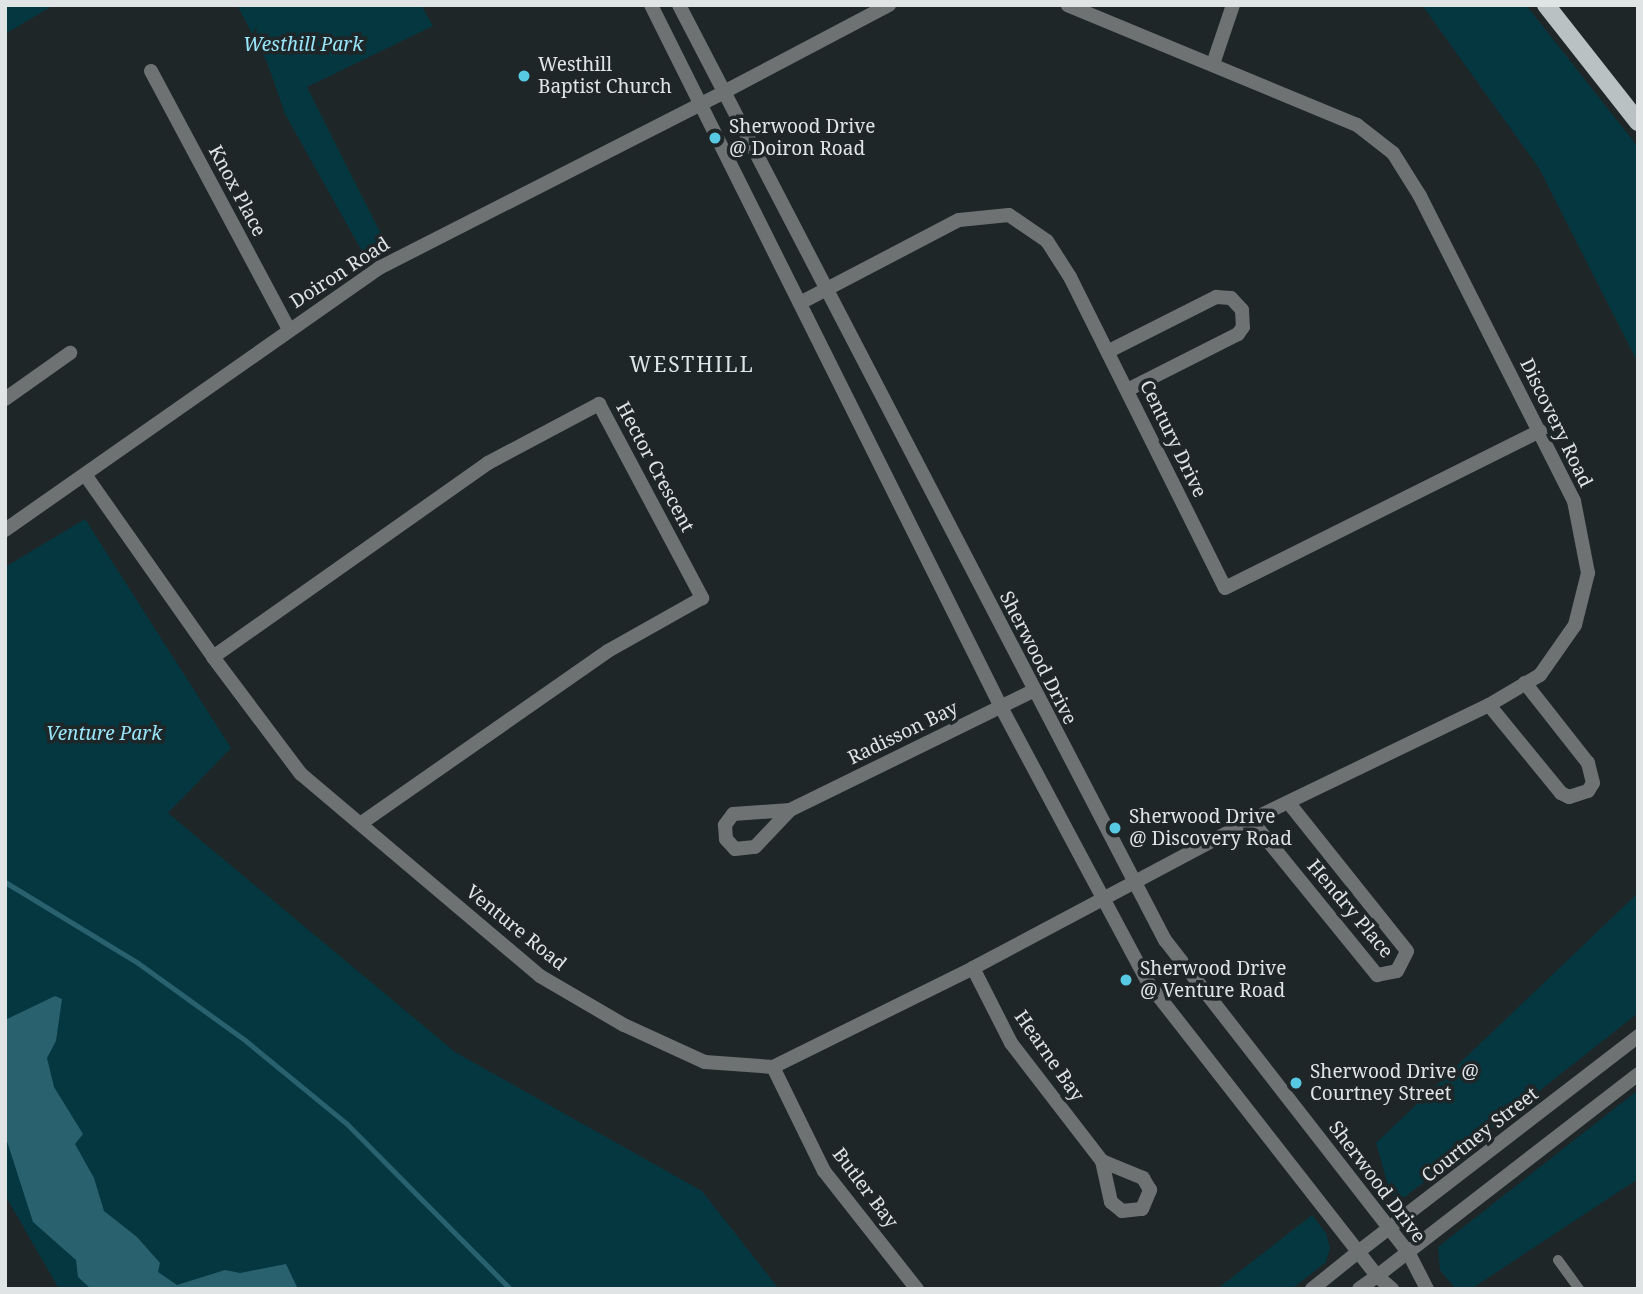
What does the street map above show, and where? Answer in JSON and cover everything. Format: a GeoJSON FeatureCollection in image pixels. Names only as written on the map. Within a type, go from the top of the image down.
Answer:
{"type":"FeatureCollection","features":[{"type":"Feature","properties":{"kind":"main road"},"geometry":{"type":"LineString","coordinates":[[1546,5],[1638,122]]}},
{"type":"Feature","properties":{"kind":"street"},"geometry":{"type":"LineString","coordinates":[[651,5],[1001,707],[1149,984],[1377,1276],[1392,1289]]}},
{"type":"Feature","properties":{"kind":"street","name":"Sherwood Drive"},"geometry":{"type":"LineString","coordinates":[[679,5],[1033,691],[1165,940],[1408,1252],[1427,1289]]}},
{"type":"Feature","properties":{"kind":"street"},"geometry":{"type":"LineString","coordinates":[[723,93],[889,5]]}},
{"type":"Feature","properties":{"kind":"street","name":"Discovery Road"},"geometry":{"type":"LineString","coordinates":[[1068,5],[1357,125],[1393,153],[1540,431],[1574,501],[1588,573],[1575,625],[1540,675],[1489,705],[1251,820],[1103,898]]}},
{"type":"Feature","properties":{"kind":"street"},"geometry":{"type":"LineString","coordinates":[[1213,64],[1233,5]]}},
{"type":"Feature","properties":{"kind":"street","name":"Knox Place"},"geometry":{"type":"LineString","coordinates":[[150,71],[289,329]]}},
{"type":"Feature","properties":{"kind":"street","name":"Doiron Road"},"geometry":{"type":"LineString","coordinates":[[5,530],[86,476],[289,329],[415,247],[723,93]]}},
{"type":"Feature","properties":{"kind":"street","name":"Century Drive"},"geometry":{"type":"LineString","coordinates":[[800,303],[959,220],[1010,215],[1047,241],[1109,351],[1224,588],[1540,431]]}},
{"type":"Feature","properties":{"kind":"street"},"geometry":{"type":"LineString","coordinates":[[1109,351],[1216,297],[1231,298],[1242,310],[1238,334],[1127,390]]}},
{"type":"Feature","properties":{"kind":"street"},"geometry":{"type":"LineString","coordinates":[[5,398],[70,353]]}},
{"type":"Feature","properties":{"kind":"street","name":"Hector Crescent"},"geometry":{"type":"LineString","coordinates":[[213,657],[488,463],[599,404],[702,597],[608,651],[361,823]]}},
{"type":"Feature","properties":{"kind":"street","name":"Venture Road"},"geometry":{"type":"LineString","coordinates":[[86,476],[213,657],[301,774],[540,976],[624,1025],[705,1062],[773,1067]]}},
{"type":"Feature","properties":{"kind":"street"},"geometry":{"type":"LineString","coordinates":[[1489,705],[1561,793],[1569,797],[1588,791],[1593,783],[1588,763],[1525,683]]}},
{"type":"Feature","properties":{"kind":"street","name":"Radisson Bay"},"geometry":{"type":"LineString","coordinates":[[790,810],[1033,691]]}},
{"type":"Feature","properties":{"kind":"street","name":"Hendry Place"},"geometry":{"type":"LineString","coordinates":[[1251,820],[1377,975],[1397,971],[1405,963],[1408,951],[1289,803]]}},
{"type":"Feature","properties":{"kind":"street"},"geometry":{"type":"LineString","coordinates":[[773,1067],[973,968],[1103,898]]}},
{"type":"Feature","properties":{"kind":"street","name":"Hearne Bay"},"geometry":{"type":"LineString","coordinates":[[973,968],[1011,1042],[1102,1160]]}},
{"type":"Feature","properties":{"kind":"street","name":"Courtney Street"},"geometry":{"type":"LineString","coordinates":[[1312,1289],[1638,1036]]}},
{"type":"Feature","properties":{"kind":"street","name":"Butler Bay"},"geometry":{"type":"LineString","coordinates":[[773,1067],[824,1171],[918,1289]]}},
{"type":"Feature","properties":{"kind":"street"},"geometry":{"type":"LineString","coordinates":[[1359,1289],[1638,1074]]}},
{"type":"Feature","properties":{"kind":"lane"},"geometry":{"type":"LineString","coordinates":[[1558,1260],[1579,1289]]}},
{"type":"Feature","properties":{"kind":"green space"},"geometry":{"type":"Polygon","coordinates":[[[5,5],[54,5],[5,34],[5,5]]]}},
{"type":"Feature","properties":{"kind":"green space","name":"Westhill Park"},"geometry":{"type":"Polygon","coordinates":[[[237,5],[421,5],[433,26],[307,87],[384,240],[363,253],[285,114],[267,62],[237,5]]]}},
{"type":"Feature","properties":{"kind":"green space"},"geometry":{"type":"Polygon","coordinates":[[[1422,5],[1526,5],[1638,147],[1638,363],[1539,168],[1422,5]]]}},
{"type":"Feature","properties":{"kind":"green space","name":"Venture Park"},"geometry":{"type":"Polygon","coordinates":[[[85,519],[231,748],[168,813],[455,1052],[702,1191],[779,1289],[59,1289],[5,1195],[5,567],[85,519]]]}},
{"type":"Feature","properties":{"kind":"green space"},"geometry":{"type":"Polygon","coordinates":[[[1638,893],[1638,1013],[1405,1197],[1391,1196],[1376,1143],[1638,893]]]}},
{"type":"Feature","properties":{"kind":"green space"},"geometry":{"type":"Polygon","coordinates":[[[1638,1090],[1638,1179],[1471,1289],[1456,1289],[1440,1270],[1438,1247],[1638,1090]]]}},
{"type":"Feature","properties":{"kind":"green space"},"geometry":{"type":"Polygon","coordinates":[[[1312,1215],[1326,1233],[1330,1248],[1326,1262],[1292,1289],[1217,1289],[1312,1215]]]}},
{"type":"Feature","properties":{"kind":"shaded area"},"geometry":{"type":"Polygon","coordinates":[[[55,996],[62,999],[56,1041],[47,1058],[54,1087],[83,1134],[75,1144],[94,1178],[104,1211],[137,1237],[160,1263],[158,1272],[177,1285],[225,1270],[240,1273],[286,1264],[297,1287],[91,1289],[78,1277],[76,1260],[33,1222],[5,1135],[5,1020],[55,996]]]}},
{"type":"Feature","properties":{"kind":"waterway"},"geometry":{"type":"LineString","coordinates":[[5,882],[138,963],[246,1041],[347,1124],[510,1289]]}},
{"type":"Feature","properties":{"kind":"place","name":"Westhill Baptist Church"},"geometry":{"type":"Point","coordinates":[524,76]}},
{"type":"Feature","properties":{"kind":"place","name":"Sherwood Drive @ Doiron Road"},"geometry":{"type":"Point","coordinates":[715,138]}},
{"type":"Feature","properties":{"kind":"place","name":"Sherwood Drive @ Discovery Road"},"geometry":{"type":"Point","coordinates":[1115,828]}},
{"type":"Feature","properties":{"kind":"place","name":"Sherwood Drive @ Venture Road"},"geometry":{"type":"Point","coordinates":[1126,980]}},
{"type":"Feature","properties":{"kind":"place","name":"Sherwood Drive @ Courtney Street"},"geometry":{"type":"Point","coordinates":[1296,1083]}},
{"type":"Feature","properties":{"kind":"district","name":"WESTHILL"},"geometry":{"type":"Point","coordinates":[692,364]}}]}
